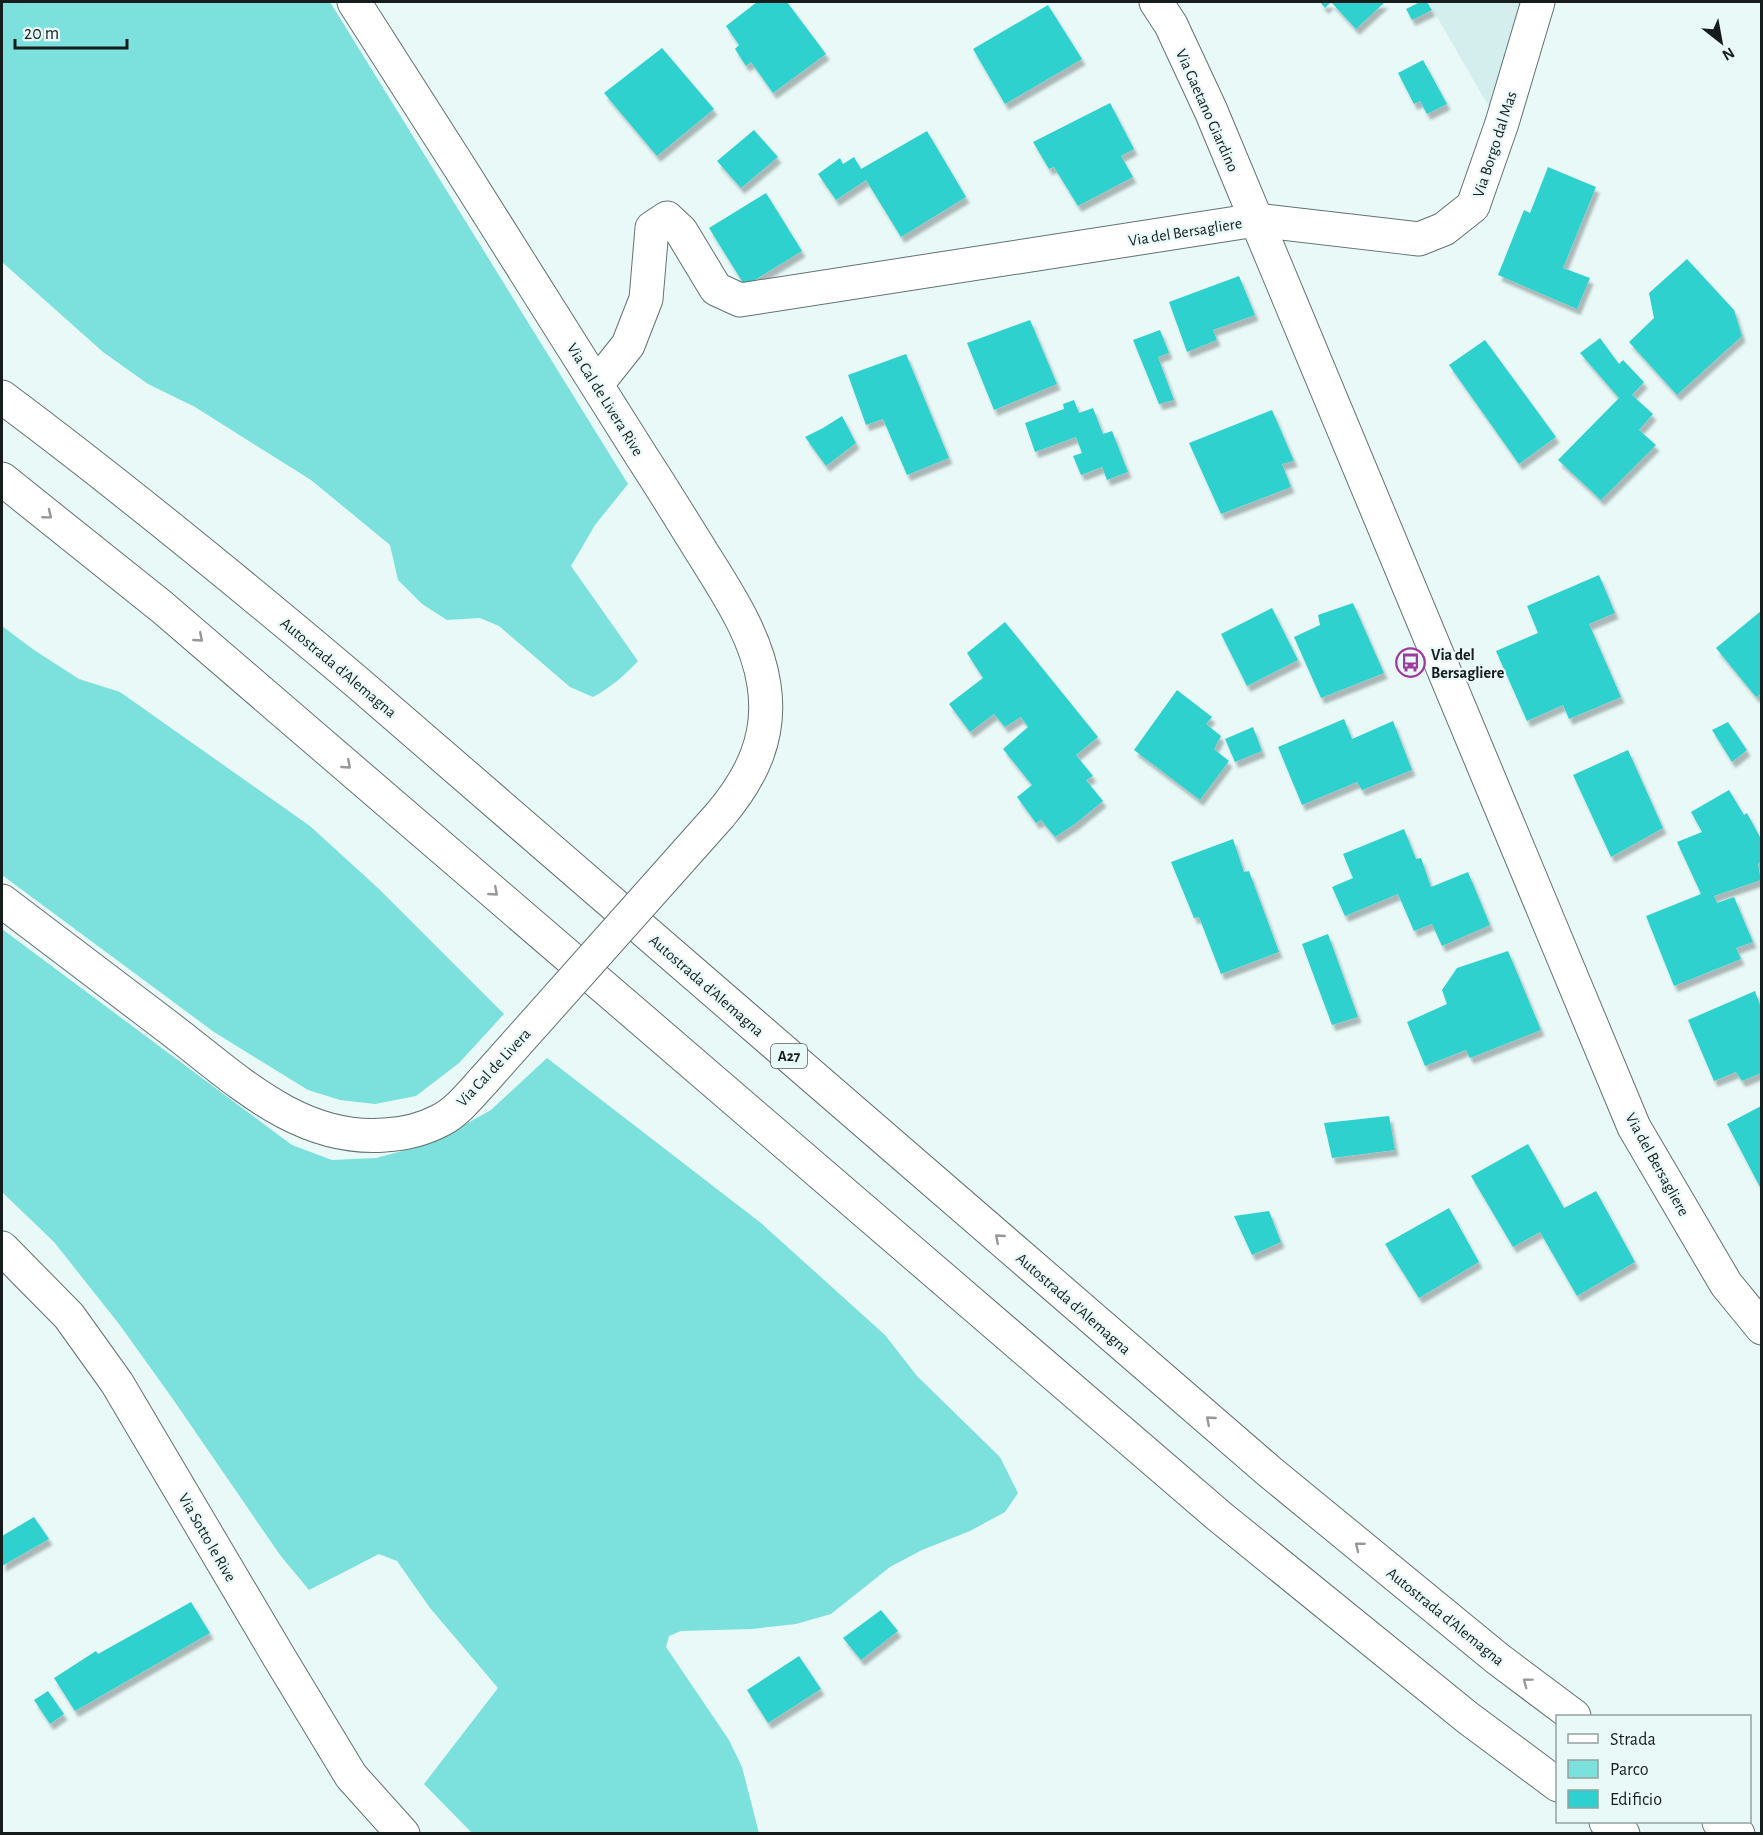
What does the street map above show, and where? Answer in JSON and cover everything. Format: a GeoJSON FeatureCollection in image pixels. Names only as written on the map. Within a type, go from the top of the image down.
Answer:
{"type":"FeatureCollection","features":[{"type":"Feature","properties":{"kind":"main road","name":"Via Cal de Livera Rive"},"geometry":{"type":"LineString","coordinates":[[354,2],[597,384],[740,615],[760,663],[765,687],[764,733],[760,752],[738,793],[720,815]]}},
{"type":"Feature","properties":{"kind":"main road","name":"Via Gaetano Giardino"},"geometry":{"type":"LineString","coordinates":[[1156,2],[1171,25],[1211,111],[1256,220]]}},
{"type":"Feature","properties":{"kind":"main road","name":"Via Borgo dal Mas"},"geometry":{"type":"LineString","coordinates":[[1256,220],[1419,239],[1444,229],[1473,206],[1502,123],[1538,2]]}},
{"type":"Feature","properties":{"kind":"main road","name":"Via del Bersagliere"},"geometry":{"type":"LineString","coordinates":[[597,384],[628,345],[646,299],[652,228],[667,218],[681,231],[716,289],[741,300],[1256,220],[1634,1127],[1726,1284],[1761,1328]]}},
{"type":"Feature","properties":{"kind":"main road","name":"Autostrada d'Alemagna"},"geometry":{"type":"LineString","coordinates":[[2,397],[76,452],[223,569],[1270,1472],[1498,1659],[1573,1715]]}},
{"type":"Feature","properties":{"kind":"main road"},"geometry":{"type":"LineString","coordinates":[[2,479],[162,607],[1219,1516],[1468,1718],[1556,1784]]}},
{"type":"Feature","properties":{"kind":"main road","name":"Via Cal de Livera"},"geometry":{"type":"LineString","coordinates":[[2,901],[254,1092],[303,1123],[353,1136],[395,1135],[418,1130],[443,1119],[465,1100],[720,815]]}},
{"type":"Feature","properties":{"kind":"main road","name":"Via Sotto le Rive"},"geometry":{"type":"LineString","coordinates":[[2,1248],[69,1316],[117,1383],[351,1776],[403,1833]]}},
{"type":"Feature","properties":{"kind":"main road"},"geometry":{"type":"LineString","coordinates":[[1609,1823],[1623,1833]]}},
{"type":"Feature","properties":{"kind":"main road"},"geometry":{"type":"LineString","coordinates":[[1722,1823],[1738,1833]]}},
{"type":"Feature","properties":{"kind":"shaded area"},"geometry":{"type":"Polygon","coordinates":[[[1430,2],[1534,2],[1496,119],[1433,10],[1430,2]]]}},
{"type":"Feature","properties":{"kind":"green space"},"geometry":{"type":"Polygon","coordinates":[[[2,2],[330,2],[628,484],[595,525],[571,566],[638,661],[628,671],[593,697],[570,687],[499,626],[480,618],[447,620],[422,604],[398,580],[390,545],[311,480],[195,407],[148,384],[103,352],[2,262],[2,2]]]}},
{"type":"Feature","properties":{"kind":"green space"},"geometry":{"type":"Polygon","coordinates":[[[2,626],[79,679],[120,692],[310,826],[379,889],[504,1014],[459,1063],[416,1096],[375,1104],[340,1100],[308,1090],[214,1032],[2,875],[2,626]]]}},
{"type":"Feature","properties":{"kind":"green space"},"geometry":{"type":"Polygon","coordinates":[[[2,929],[292,1145],[332,1160],[376,1158],[432,1143],[491,1110],[547,1058],[761,1223],[885,1335],[917,1376],[1000,1457],[1018,1493],[1005,1512],[970,1531],[922,1550],[890,1567],[831,1614],[796,1624],[752,1629],[681,1631],[669,1636],[666,1647],[729,1740],[742,1767],[759,1833],[472,1833],[424,1784],[498,1688],[430,1608],[397,1561],[379,1554],[309,1590],[280,1555],[119,1324],[54,1242],[2,1192],[2,929]]]}},
{"type":"Feature","properties":{"kind":"building"},"geometry":{"type":"Polygon","coordinates":[[[757,2],[787,2],[826,54],[773,93],[751,62],[746,66],[735,49],[739,45],[726,26],[757,2]]]}},
{"type":"Feature","properties":{"kind":"building"},"geometry":{"type":"Polygon","coordinates":[[[1320,2],[1331,2],[1325,8],[1320,2]]]}},
{"type":"Feature","properties":{"kind":"building"},"geometry":{"type":"Polygon","coordinates":[[[1331,2],[1385,2],[1356,29],[1331,2]]]}},
{"type":"Feature","properties":{"kind":"building"},"geometry":{"type":"Polygon","coordinates":[[[1420,2],[1427,2],[1432,10],[1412,20],[1406,9],[1420,2]]]}},
{"type":"Feature","properties":{"kind":"building"},"geometry":{"type":"Polygon","coordinates":[[[1048,5],[1082,59],[1005,104],[973,49],[1048,5]]]}},
{"type":"Feature","properties":{"kind":"building"},"geometry":{"type":"Polygon","coordinates":[[[662,48],[714,109],[657,156],[604,93],[662,48]]]}},
{"type":"Feature","properties":{"kind":"building"},"geometry":{"type":"Polygon","coordinates":[[[1423,60],[1447,104],[1427,114],[1420,101],[1414,104],[1398,73],[1423,60]]]}},
{"type":"Feature","properties":{"kind":"building"},"geometry":{"type":"Polygon","coordinates":[[[1110,103],[1134,149],[1121,156],[1133,177],[1078,206],[1054,167],[1049,169],[1033,142],[1110,103]]]}},
{"type":"Feature","properties":{"kind":"building"},"geometry":{"type":"Polygon","coordinates":[[[754,130],[778,157],[741,188],[717,161],[754,130]]]}},
{"type":"Feature","properties":{"kind":"building"},"geometry":{"type":"Polygon","coordinates":[[[927,131],[966,197],[901,237],[866,180],[836,200],[818,174],[840,158],[843,164],[854,157],[861,169],[927,131]]]}},
{"type":"Feature","properties":{"kind":"building"},"geometry":{"type":"Polygon","coordinates":[[[1548,167],[1596,187],[1563,268],[1590,278],[1577,309],[1498,275],[1524,210],[1530,213],[1548,167]]]}},
{"type":"Feature","properties":{"kind":"building"},"geometry":{"type":"Polygon","coordinates":[[[766,193],[802,251],[745,286],[709,228],[766,193]]]}},
{"type":"Feature","properties":{"kind":"building"},"geometry":{"type":"Polygon","coordinates":[[[1687,259],[1734,310],[1742,336],[1677,395],[1629,342],[1654,318],[1649,293],[1687,259]]]}},
{"type":"Feature","properties":{"kind":"building"},"geometry":{"type":"Polygon","coordinates":[[[1239,276],[1255,315],[1213,330],[1217,340],[1187,352],[1169,302],[1239,276]]]}},
{"type":"Feature","properties":{"kind":"building"},"geometry":{"type":"Polygon","coordinates":[[[1030,320],[1057,384],[994,410],[967,343],[1030,320]]]}},
{"type":"Feature","properties":{"kind":"building"},"geometry":{"type":"Polygon","coordinates":[[[1160,330],[1169,353],[1158,357],[1174,400],[1159,404],[1133,340],[1160,330]]]}},
{"type":"Feature","properties":{"kind":"building"},"geometry":{"type":"Polygon","coordinates":[[[1600,338],[1619,364],[1623,360],[1644,382],[1632,395],[1653,414],[1639,430],[1656,445],[1601,500],[1558,460],[1619,398],[1580,353],[1600,338]]]}},
{"type":"Feature","properties":{"kind":"building"},"geometry":{"type":"Polygon","coordinates":[[[1485,340],[1556,437],[1519,464],[1449,365],[1485,340]]]}},
{"type":"Feature","properties":{"kind":"building"},"geometry":{"type":"Polygon","coordinates":[[[906,354],[949,458],[907,475],[883,419],[866,425],[848,375],[906,354]]]}},
{"type":"Feature","properties":{"kind":"building"},"geometry":{"type":"Polygon","coordinates":[[[1074,400],[1079,413],[1093,408],[1103,434],[1112,431],[1128,472],[1107,480],[1102,467],[1081,475],[1073,456],[1082,453],[1076,437],[1035,452],[1025,423],[1064,409],[1063,404],[1074,400]]]}},
{"type":"Feature","properties":{"kind":"building"},"geometry":{"type":"Polygon","coordinates":[[[1272,410],[1294,461],[1282,464],[1291,487],[1221,514],[1189,443],[1272,410]]]}},
{"type":"Feature","properties":{"kind":"building"},"geometry":{"type":"Polygon","coordinates":[[[842,416],[856,443],[826,466],[805,437],[842,416]]]}},
{"type":"Feature","properties":{"kind":"building"},"geometry":{"type":"Polygon","coordinates":[[[1599,575],[1615,613],[1589,624],[1621,697],[1569,719],[1563,705],[1527,721],[1496,651],[1538,633],[1527,606],[1599,575]]]}},
{"type":"Feature","properties":{"kind":"building"},"geometry":{"type":"Polygon","coordinates":[[[1353,603],[1384,673],[1321,698],[1294,637],[1320,625],[1318,615],[1353,603]]]}},
{"type":"Feature","properties":{"kind":"building"},"geometry":{"type":"Polygon","coordinates":[[[1272,608],[1298,660],[1247,686],[1221,634],[1272,608]]]}},
{"type":"Feature","properties":{"kind":"building"},"geometry":{"type":"Polygon","coordinates":[[[1761,611],[1761,694],[1756,697],[1716,648],[1761,611]]]}},
{"type":"Feature","properties":{"kind":"building"},"geometry":{"type":"Polygon","coordinates":[[[1005,622],[1098,737],[1076,755],[1093,776],[1086,780],[1103,801],[1055,837],[1041,820],[1036,823],[1017,797],[1032,785],[1003,749],[1028,727],[1021,717],[1005,727],[994,714],[970,732],[949,704],[983,678],[967,653],[1005,622]]]}},
{"type":"Feature","properties":{"kind":"building"},"geometry":{"type":"Polygon","coordinates":[[[1177,690],[1212,717],[1206,724],[1221,736],[1214,749],[1229,761],[1200,800],[1134,750],[1177,690]]]}},
{"type":"Feature","properties":{"kind":"building"},"geometry":{"type":"Polygon","coordinates":[[[1344,719],[1352,739],[1393,721],[1412,770],[1362,790],[1357,782],[1302,805],[1278,747],[1344,719]]]}},
{"type":"Feature","properties":{"kind":"building"},"geometry":{"type":"Polygon","coordinates":[[[1728,722],[1747,750],[1732,762],[1712,730],[1728,722]]]}},
{"type":"Feature","properties":{"kind":"building"},"geometry":{"type":"Polygon","coordinates":[[[1253,727],[1262,751],[1235,762],[1225,739],[1253,727]]]}},
{"type":"Feature","properties":{"kind":"building"},"geometry":{"type":"Polygon","coordinates":[[[1628,750],[1663,828],[1611,857],[1573,775],[1628,750]]]}},
{"type":"Feature","properties":{"kind":"building"},"geometry":{"type":"Polygon","coordinates":[[[1729,790],[1744,815],[1747,813],[1761,839],[1761,861],[1758,864],[1761,880],[1714,896],[1717,903],[1734,897],[1753,942],[1736,948],[1741,959],[1674,986],[1646,916],[1701,894],[1677,842],[1702,832],[1691,812],[1729,790]]]}},
{"type":"Feature","properties":{"kind":"building"},"geometry":{"type":"Polygon","coordinates":[[[1404,829],[1416,859],[1421,858],[1431,887],[1468,872],[1490,925],[1442,946],[1432,924],[1414,931],[1398,894],[1345,916],[1332,887],[1353,878],[1343,854],[1404,829]]]}},
{"type":"Feature","properties":{"kind":"building"},"geometry":{"type":"Polygon","coordinates":[[[1233,839],[1244,872],[1249,871],[1279,952],[1221,974],[1199,917],[1194,918],[1171,862],[1233,839]]]}},
{"type":"Feature","properties":{"kind":"building"},"geometry":{"type":"Polygon","coordinates":[[[1328,934],[1358,1017],[1332,1025],[1302,944],[1328,934]]]}},
{"type":"Feature","properties":{"kind":"building"},"geometry":{"type":"Polygon","coordinates":[[[1508,951],[1541,1030],[1470,1058],[1466,1050],[1425,1066],[1407,1022],[1447,1004],[1442,990],[1457,968],[1508,951]]]}},
{"type":"Feature","properties":{"kind":"building"},"geometry":{"type":"Polygon","coordinates":[[[1755,991],[1761,1008],[1761,1073],[1742,1081],[1736,1072],[1714,1081],[1688,1020],[1755,991]]]}},
{"type":"Feature","properties":{"kind":"building"},"geometry":{"type":"Polygon","coordinates":[[[1761,1106],[1761,1189],[1727,1124],[1761,1106]]]}},
{"type":"Feature","properties":{"kind":"building"},"geometry":{"type":"Polygon","coordinates":[[[1389,1116],[1395,1150],[1332,1158],[1324,1123],[1389,1116]]]}},
{"type":"Feature","properties":{"kind":"building"},"geometry":{"type":"Polygon","coordinates":[[[1528,1144],[1564,1208],[1596,1191],[1635,1262],[1577,1296],[1540,1232],[1513,1247],[1471,1176],[1528,1144]]]}},
{"type":"Feature","properties":{"kind":"building"},"geometry":{"type":"Polygon","coordinates":[[[1449,1208],[1479,1262],[1419,1298],[1385,1244],[1449,1208]]]}},
{"type":"Feature","properties":{"kind":"building"},"geometry":{"type":"Polygon","coordinates":[[[1269,1211],[1281,1242],[1252,1255],[1234,1216],[1269,1211]]]}},
{"type":"Feature","properties":{"kind":"building"},"geometry":{"type":"Polygon","coordinates":[[[34,1517],[49,1539],[2,1566],[2,1536],[34,1517]]]}},
{"type":"Feature","properties":{"kind":"building"},"geometry":{"type":"Polygon","coordinates":[[[191,1602],[210,1633],[75,1711],[54,1678],[96,1651],[98,1654],[191,1602]]]}},
{"type":"Feature","properties":{"kind":"building"},"geometry":{"type":"Polygon","coordinates":[[[881,1610],[898,1631],[861,1660],[843,1638],[881,1610]]]}},
{"type":"Feature","properties":{"kind":"building"},"geometry":{"type":"Polygon","coordinates":[[[799,1656],[821,1689],[768,1723],[747,1690],[799,1656]]]}},
{"type":"Feature","properties":{"kind":"building"},"geometry":{"type":"Polygon","coordinates":[[[48,1691],[64,1714],[50,1724],[34,1700],[48,1691]]]}},
{"type":"Feature","properties":{"kind":"place","name":"Via del Bersagliere"},"geometry":{"type":"Point","coordinates":[1410,663]}}]}
